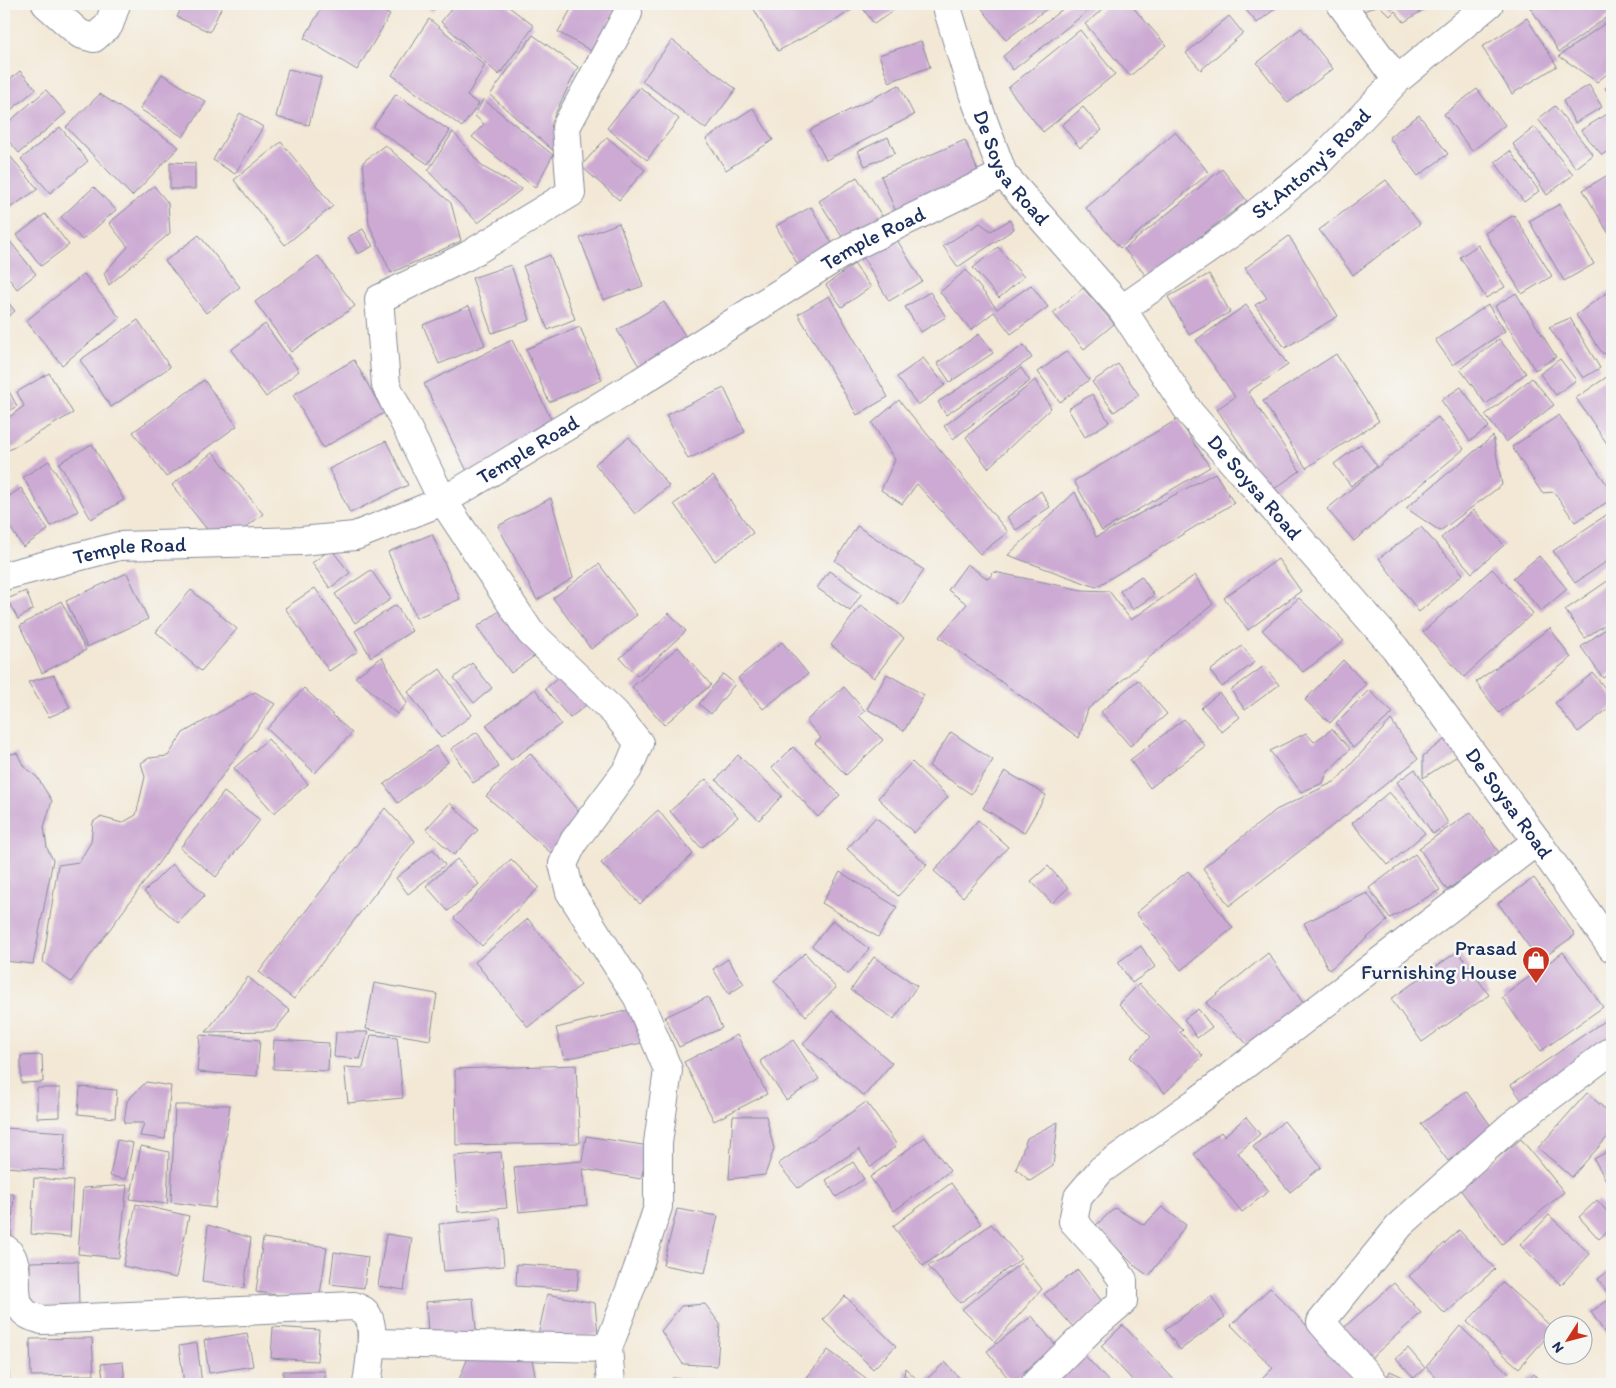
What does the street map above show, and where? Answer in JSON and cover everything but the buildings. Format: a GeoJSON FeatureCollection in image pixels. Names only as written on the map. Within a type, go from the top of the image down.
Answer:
{"type":"FeatureCollection","features":[{"type":"Feature","properties":{"kind":"street"},"geometry":{"type":"LineString","coordinates":[[46,4],[80,34],[94,38],[109,25],[116,4]]}},
{"type":"Feature","properties":{"kind":"street","name":"De Soysa Road"},"geometry":{"type":"LineString","coordinates":[[946,4],[972,93],[1003,174],[1122,309],[1190,413],[1395,648],[1537,841],[1612,948]]}},
{"type":"Feature","properties":{"kind":"street"},"geometry":{"type":"LineString","coordinates":[[1340,4],[1397,80]]}},
{"type":"Feature","properties":{"kind":"street","name":"St.Antony's Road"},"geometry":{"type":"LineString","coordinates":[[1122,309],[1233,232],[1316,164],[1397,80],[1488,4]]}},
{"type":"Feature","properties":{"kind":"street"},"geometry":{"type":"LineString","coordinates":[[611,1384],[608,1348],[637,1271],[658,1207],[658,1143],[668,1070],[638,998],[570,892],[563,864],[574,841],[628,769],[639,743],[614,713],[530,632],[444,501],[386,385],[379,299],[467,256],[571,193],[566,127],[628,13]]}},
{"type":"Feature","properties":{"kind":"street","name":"Temple Road"},"geometry":{"type":"LineString","coordinates":[[4,576],[119,546],[301,541],[355,536],[444,501],[640,382],[854,246],[1003,174]]}},
{"type":"Feature","properties":{"kind":"street"},"geometry":{"type":"LineString","coordinates":[[1035,1384],[1095,1325],[1123,1301],[1123,1280],[1110,1262],[1073,1221],[1078,1197],[1101,1170],[1195,1103],[1537,841]]}},
{"type":"Feature","properties":{"kind":"street"},"geometry":{"type":"LineString","coordinates":[[1375,1384],[1321,1322],[1401,1224],[1512,1125],[1612,1050]]}},
{"type":"Feature","properties":{"kind":"street"},"geometry":{"type":"LineString","coordinates":[[4,1248],[15,1262],[17,1300],[26,1314],[42,1320],[354,1306],[365,1312],[370,1322],[372,1342],[367,1384]]}},
{"type":"Feature","properties":{"kind":"street"},"geometry":{"type":"LineString","coordinates":[[372,1342],[608,1348]]}},
{"type":"Feature","properties":{"kind":"place","name":"Prasad Furnishing House"},"geometry":{"type":"Point","coordinates":[1536,984]}}]}
